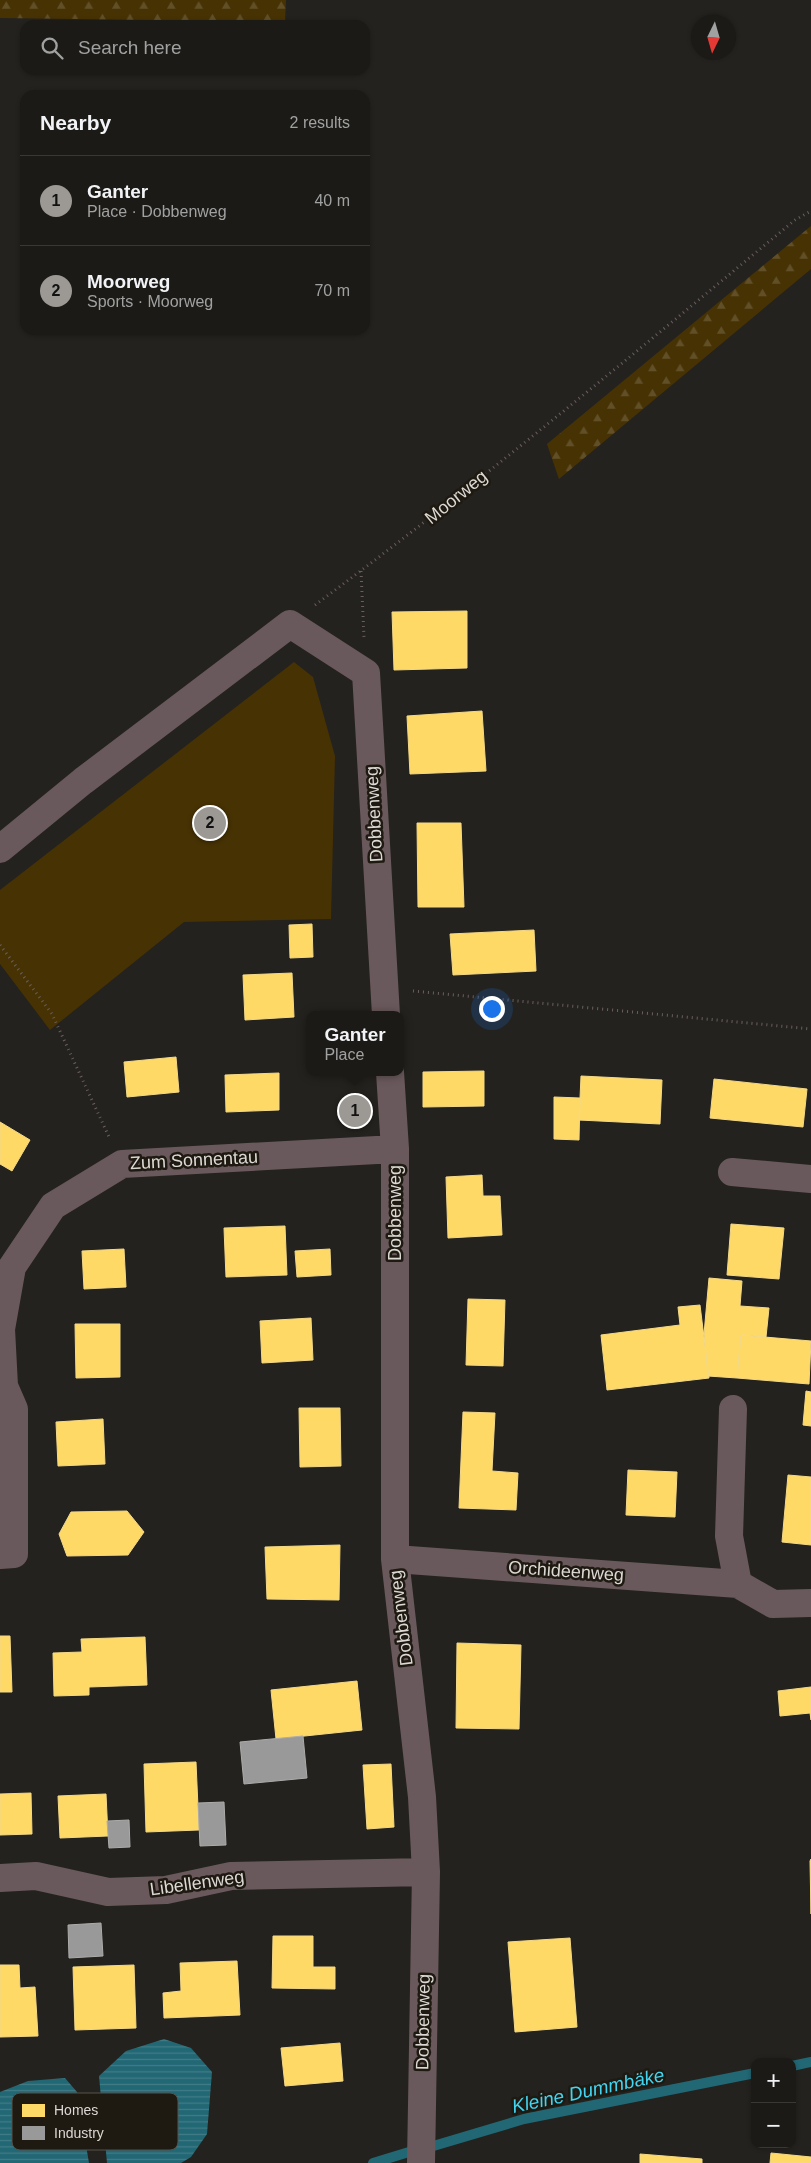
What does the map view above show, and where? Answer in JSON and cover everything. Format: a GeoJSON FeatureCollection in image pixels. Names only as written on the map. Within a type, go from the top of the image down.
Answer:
{"type":"FeatureCollection","features":[{"type":"Feature","properties":{"kind":"street"},"geometry":{"type":"LineString","coordinates":[[0,850],[82,781],[290,624],[366,672]]}},
{"type":"Feature","properties":{"kind":"street","name":"Dobbenweg"},"geometry":{"type":"LineString","coordinates":[[366,672],[385,1002]]}},
{"type":"Feature","properties":{"kind":"street","name":"Dobbenweg"},"geometry":{"type":"LineString","coordinates":[[390,1076],[395,1149],[394,1559],[422,1797],[426,1872],[421,2163]]}},
{"type":"Feature","properties":{"kind":"street","name":"Zum Sonnentau"},"geometry":{"type":"LineString","coordinates":[[0,1555],[14,1554],[14,1409],[4,1386],[1,1329],[12,1267],[53,1206],[122,1164],[395,1149]]}},
{"type":"Feature","properties":{"kind":"street"},"geometry":{"type":"LineString","coordinates":[[732,1172],[811,1179]]}},
{"type":"Feature","properties":{"kind":"street"},"geometry":{"type":"LineString","coordinates":[[733,1409],[729,1536],[738,1584]]}},
{"type":"Feature","properties":{"kind":"street","name":"Orchideenweg"},"geometry":{"type":"LineString","coordinates":[[394,1559],[738,1584],[773,1604],[811,1603]]}},
{"type":"Feature","properties":{"kind":"street","name":"Libellenweg"},"geometry":{"type":"LineString","coordinates":[[0,1878],[36,1876],[108,1892],[166,1890],[231,1876],[426,1872]]}},
{"type":"Feature","properties":{"kind":"path","name":"Moorweg"},"geometry":{"type":"LineString","coordinates":[[290,624],[361,571],[597,383],[795,220],[811,211]]}},
{"type":"Feature","properties":{"kind":"path"},"geometry":{"type":"LineString","coordinates":[[361,571],[366,672]]}},
{"type":"Feature","properties":{"kind":"path"},"geometry":{"type":"LineString","coordinates":[[0,944],[52,1014],[122,1164]]}},
{"type":"Feature","properties":{"kind":"path"},"geometry":{"type":"LineString","coordinates":[[385,1002],[811,1029]]}},
{"type":"Feature","properties":{"kind":"green space"},"geometry":{"type":"Polygon","coordinates":[[[0,0],[286,0],[285,20],[0,18],[0,0]]]}},
{"type":"Feature","properties":{"kind":"green space"},"geometry":{"type":"Polygon","coordinates":[[[811,226],[811,269],[559,479],[547,444],[811,226]]]}},
{"type":"Feature","properties":{"kind":"green space"},"geometry":{"type":"Polygon","coordinates":[[[294,662],[313,677],[335,756],[331,919],[184,922],[50,1030],[0,964],[0,890],[294,662]]]}},
{"type":"Feature","properties":{"kind":"water"},"geometry":{"type":"Polygon","coordinates":[[[164,2039],[191,2048],[212,2072],[207,2134],[191,2157],[181,2163],[107,2163],[106,2150],[178,2150],[178,2093],[101,2093],[99,2076],[126,2051],[164,2039]]]}},
{"type":"Feature","properties":{"kind":"water"},"geometry":{"type":"Polygon","coordinates":[[[65,2078],[77,2093],[12,2093],[12,2150],[87,2150],[89,2163],[0,2163],[0,2092],[28,2081],[65,2078]]]}},
{"type":"Feature","properties":{"kind":"building: Homes"},"geometry":{"type":"Polygon","coordinates":[[[467,611],[467,668],[394,670],[392,612],[467,611]]]}},
{"type":"Feature","properties":{"kind":"building: Homes"},"geometry":{"type":"Polygon","coordinates":[[[482,711],[486,771],[410,774],[407,716],[482,711]]]}},
{"type":"Feature","properties":{"kind":"building: Homes"},"geometry":{"type":"Polygon","coordinates":[[[417,823],[461,823],[464,907],[418,907],[417,823]]]}},
{"type":"Feature","properties":{"kind":"building: Homes"},"geometry":{"type":"Polygon","coordinates":[[[312,924],[313,957],[290,958],[289,925],[312,924]]]}},
{"type":"Feature","properties":{"kind":"building: Homes"},"geometry":{"type":"Polygon","coordinates":[[[534,930],[536,971],[453,975],[450,934],[534,930]]]}},
{"type":"Feature","properties":{"kind":"building: Homes"},"geometry":{"type":"Polygon","coordinates":[[[292,973],[294,1017],[245,1020],[243,975],[292,973]]]}},
{"type":"Feature","properties":{"kind":"building: Homes"},"geometry":{"type":"Polygon","coordinates":[[[176,1057],[179,1092],[127,1097],[124,1062],[176,1057]]]}},
{"type":"Feature","properties":{"kind":"building: Homes"},"geometry":{"type":"Polygon","coordinates":[[[484,1071],[484,1106],[423,1107],[423,1072],[484,1071]]]}},
{"type":"Feature","properties":{"kind":"building: Homes"},"geometry":{"type":"Polygon","coordinates":[[[279,1073],[279,1110],[226,1112],[225,1075],[279,1073]]]}},
{"type":"Feature","properties":{"kind":"building: Homes"},"geometry":{"type":"Polygon","coordinates":[[[581,1076],[662,1080],[660,1124],[579,1120],[581,1076]]]}},
{"type":"Feature","properties":{"kind":"building: Homes"},"geometry":{"type":"Polygon","coordinates":[[[714,1079],[807,1089],[803,1127],[710,1118],[714,1079]]]}},
{"type":"Feature","properties":{"kind":"building: Homes"},"geometry":{"type":"Polygon","coordinates":[[[554,1097],[580,1098],[579,1140],[554,1139],[554,1097]]]}},
{"type":"Feature","properties":{"kind":"building: Homes"},"geometry":{"type":"Polygon","coordinates":[[[0,1122],[30,1140],[12,1171],[0,1164],[0,1122]]]}},
{"type":"Feature","properties":{"kind":"building: Homes"},"geometry":{"type":"Polygon","coordinates":[[[482,1175],[483,1196],[500,1196],[502,1235],[448,1238],[446,1177],[482,1175]]]}},
{"type":"Feature","properties":{"kind":"building: Homes"},"geometry":{"type":"Polygon","coordinates":[[[731,1224],[784,1228],[779,1279],[727,1275],[731,1224]]]}},
{"type":"Feature","properties":{"kind":"building: Homes"},"geometry":{"type":"Polygon","coordinates":[[[285,1226],[287,1275],[226,1277],[224,1228],[285,1226]]]}},
{"type":"Feature","properties":{"kind":"building: Homes"},"geometry":{"type":"Polygon","coordinates":[[[124,1249],[126,1287],[84,1289],[82,1251],[124,1249]]]}},
{"type":"Feature","properties":{"kind":"building: Homes"},"geometry":{"type":"Polygon","coordinates":[[[330,1249],[331,1275],[297,1277],[295,1251],[330,1249]]]}},
{"type":"Feature","properties":{"kind":"building: Homes"},"geometry":{"type":"Polygon","coordinates":[[[709,1278],[742,1281],[740,1306],[769,1308],[766,1337],[741,1335],[737,1378],[708,1376],[704,1334],[709,1278]]]}},
{"type":"Feature","properties":{"kind":"building: Homes"},"geometry":{"type":"Polygon","coordinates":[[[468,1299],[505,1300],[503,1366],[466,1365],[468,1299]]]}},
{"type":"Feature","properties":{"kind":"building: Homes"},"geometry":{"type":"Polygon","coordinates":[[[700,1305],[709,1378],[607,1390],[601,1335],[680,1325],[678,1307],[700,1305]]]}},
{"type":"Feature","properties":{"kind":"building: Homes"},"geometry":{"type":"Polygon","coordinates":[[[311,1318],[313,1360],[262,1363],[260,1321],[311,1318]]]}},
{"type":"Feature","properties":{"kind":"building: Homes"},"geometry":{"type":"Polygon","coordinates":[[[75,1324],[120,1324],[120,1377],[76,1378],[75,1324]]]}},
{"type":"Feature","properties":{"kind":"building: Homes"},"geometry":{"type":"Polygon","coordinates":[[[741,1335],[811,1341],[809,1384],[737,1378],[741,1335]]]}},
{"type":"Feature","properties":{"kind":"building: Homes"},"geometry":{"type":"Polygon","coordinates":[[[806,1391],[811,1392],[811,1426],[803,1425],[806,1391]]]}},
{"type":"Feature","properties":{"kind":"building: Homes"},"geometry":{"type":"Polygon","coordinates":[[[299,1408],[340,1408],[341,1466],[300,1467],[299,1408]]]}},
{"type":"Feature","properties":{"kind":"building: Homes"},"geometry":{"type":"Polygon","coordinates":[[[463,1412],[495,1413],[492,1471],[518,1473],[516,1510],[459,1508],[463,1412]]]}},
{"type":"Feature","properties":{"kind":"building: Homes"},"geometry":{"type":"Polygon","coordinates":[[[103,1419],[105,1464],[58,1466],[56,1422],[103,1419]]]}},
{"type":"Feature","properties":{"kind":"building: Homes"},"geometry":{"type":"Polygon","coordinates":[[[628,1470],[677,1472],[675,1517],[626,1515],[628,1470]]]}},
{"type":"Feature","properties":{"kind":"building: Homes"},"geometry":{"type":"Polygon","coordinates":[[[788,1475],[811,1477],[811,1545],[782,1542],[788,1475]]]}},
{"type":"Feature","properties":{"kind":"building: Homes"},"geometry":{"type":"Polygon","coordinates":[[[127,1511],[144,1532],[128,1555],[67,1556],[59,1534],[71,1512],[127,1511]]]}},
{"type":"Feature","properties":{"kind":"building: Homes"},"geometry":{"type":"Polygon","coordinates":[[[340,1545],[339,1600],[267,1599],[265,1547],[340,1545]]]}},
{"type":"Feature","properties":{"kind":"building: Homes"},"geometry":{"type":"Polygon","coordinates":[[[0,1636],[10,1636],[12,1692],[0,1692],[0,1636]]]}},
{"type":"Feature","properties":{"kind":"building: Homes"},"geometry":{"type":"Polygon","coordinates":[[[145,1637],[147,1685],[89,1687],[89,1695],[54,1696],[53,1653],[82,1652],[81,1639],[145,1637]]]}},
{"type":"Feature","properties":{"kind":"building: Homes"},"geometry":{"type":"Polygon","coordinates":[[[457,1643],[521,1645],[519,1729],[456,1728],[457,1643]]]}},
{"type":"Feature","properties":{"kind":"building: Homes"},"geometry":{"type":"Polygon","coordinates":[[[357,1681],[362,1730],[276,1739],[271,1690],[357,1681]]]}},
{"type":"Feature","properties":{"kind":"building: Homes"},"geometry":{"type":"Polygon","coordinates":[[[811,1687],[811,1720],[810,1713],[780,1716],[778,1691],[811,1687]]]}},
{"type":"Feature","properties":{"kind":"building: Homes"},"geometry":{"type":"Polygon","coordinates":[[[196,1762],[199,1830],[146,1832],[144,1764],[196,1762]]]}},
{"type":"Feature","properties":{"kind":"building: Homes"},"geometry":{"type":"Polygon","coordinates":[[[391,1764],[394,1827],[367,1829],[363,1765],[391,1764]]]}},
{"type":"Feature","properties":{"kind":"building: Homes"},"geometry":{"type":"Polygon","coordinates":[[[31,1793],[32,1834],[0,1835],[0,1794],[31,1793]]]}},
{"type":"Feature","properties":{"kind":"building: Homes"},"geometry":{"type":"Polygon","coordinates":[[[106,1794],[108,1836],[60,1838],[58,1796],[106,1794]]]}},
{"type":"Feature","properties":{"kind":"building: Homes"},"geometry":{"type":"Polygon","coordinates":[[[811,1859],[811,1914],[810,1861],[811,1859]]]}},
{"type":"Feature","properties":{"kind":"building: Homes"},"geometry":{"type":"Polygon","coordinates":[[[273,1936],[313,1936],[313,1967],[335,1967],[335,1989],[272,1988],[273,1936]]]}},
{"type":"Feature","properties":{"kind":"building: Homes"},"geometry":{"type":"Polygon","coordinates":[[[570,1938],[577,2027],[515,2032],[508,1942],[570,1938]]]}},
{"type":"Feature","properties":{"kind":"building: Homes"},"geometry":{"type":"Polygon","coordinates":[[[237,1961],[240,2015],[164,2018],[163,1993],[181,1991],[180,1963],[237,1961]]]}},
{"type":"Feature","properties":{"kind":"building: Homes"},"geometry":{"type":"Polygon","coordinates":[[[0,1965],[19,1965],[20,1988],[35,1987],[38,2036],[0,2037],[0,1965]]]}},
{"type":"Feature","properties":{"kind":"building: Homes"},"geometry":{"type":"Polygon","coordinates":[[[134,1965],[136,2028],[75,2030],[73,1967],[134,1965]]]}},
{"type":"Feature","properties":{"kind":"building: Homes"},"geometry":{"type":"Polygon","coordinates":[[[340,2043],[343,2081],[285,2086],[281,2048],[340,2043]]]}},
{"type":"Feature","properties":{"kind":"building: Homes"},"geometry":{"type":"Polygon","coordinates":[[[771,2153],[811,2157],[811,2163],[770,2163],[771,2153]]]}},
{"type":"Feature","properties":{"kind":"building: Homes"},"geometry":{"type":"Polygon","coordinates":[[[640,2154],[702,2159],[702,2163],[640,2163],[640,2154]]]}},
{"type":"Feature","properties":{"kind":"building: Industry"},"geometry":{"type":"Polygon","coordinates":[[[303,1736],[307,1778],[244,1784],[240,1742],[303,1736]]]}},
{"type":"Feature","properties":{"kind":"building: Industry"},"geometry":{"type":"Polygon","coordinates":[[[224,1802],[226,1845],[200,1846],[198,1803],[224,1802]]]}},
{"type":"Feature","properties":{"kind":"building: Industry"},"geometry":{"type":"Polygon","coordinates":[[[129,1820],[130,1847],[109,1848],[107,1821],[129,1820]]]}},
{"type":"Feature","properties":{"kind":"building: Industry"},"geometry":{"type":"Polygon","coordinates":[[[101,1923],[103,1956],[69,1958],[68,1925],[101,1923]]]}},
{"type":"Feature","properties":{"kind":"waterway","name":"Kleine Dummbäke"},"geometry":{"type":"LineString","coordinates":[[796,2065],[811,2062]]}},
{"type":"Feature","properties":{"kind":"waterway","name":"Kleine Dummbäke"},"geometry":{"type":"LineString","coordinates":[[430,2147],[524,2119],[751,2074]]}},
{"type":"Feature","properties":{"kind":"waterway","name":"Kleine Dummbäke"},"geometry":{"type":"LineString","coordinates":[[373,2163],[409,2152]]}},
{"type":"Feature","properties":{"kind":"place","name":"Moorweg"},"geometry":{"type":"Point","coordinates":[210,823]}},
{"type":"Feature","properties":{"kind":"place","name":"Ganter"},"geometry":{"type":"Point","coordinates":[355,1111]}}]}
